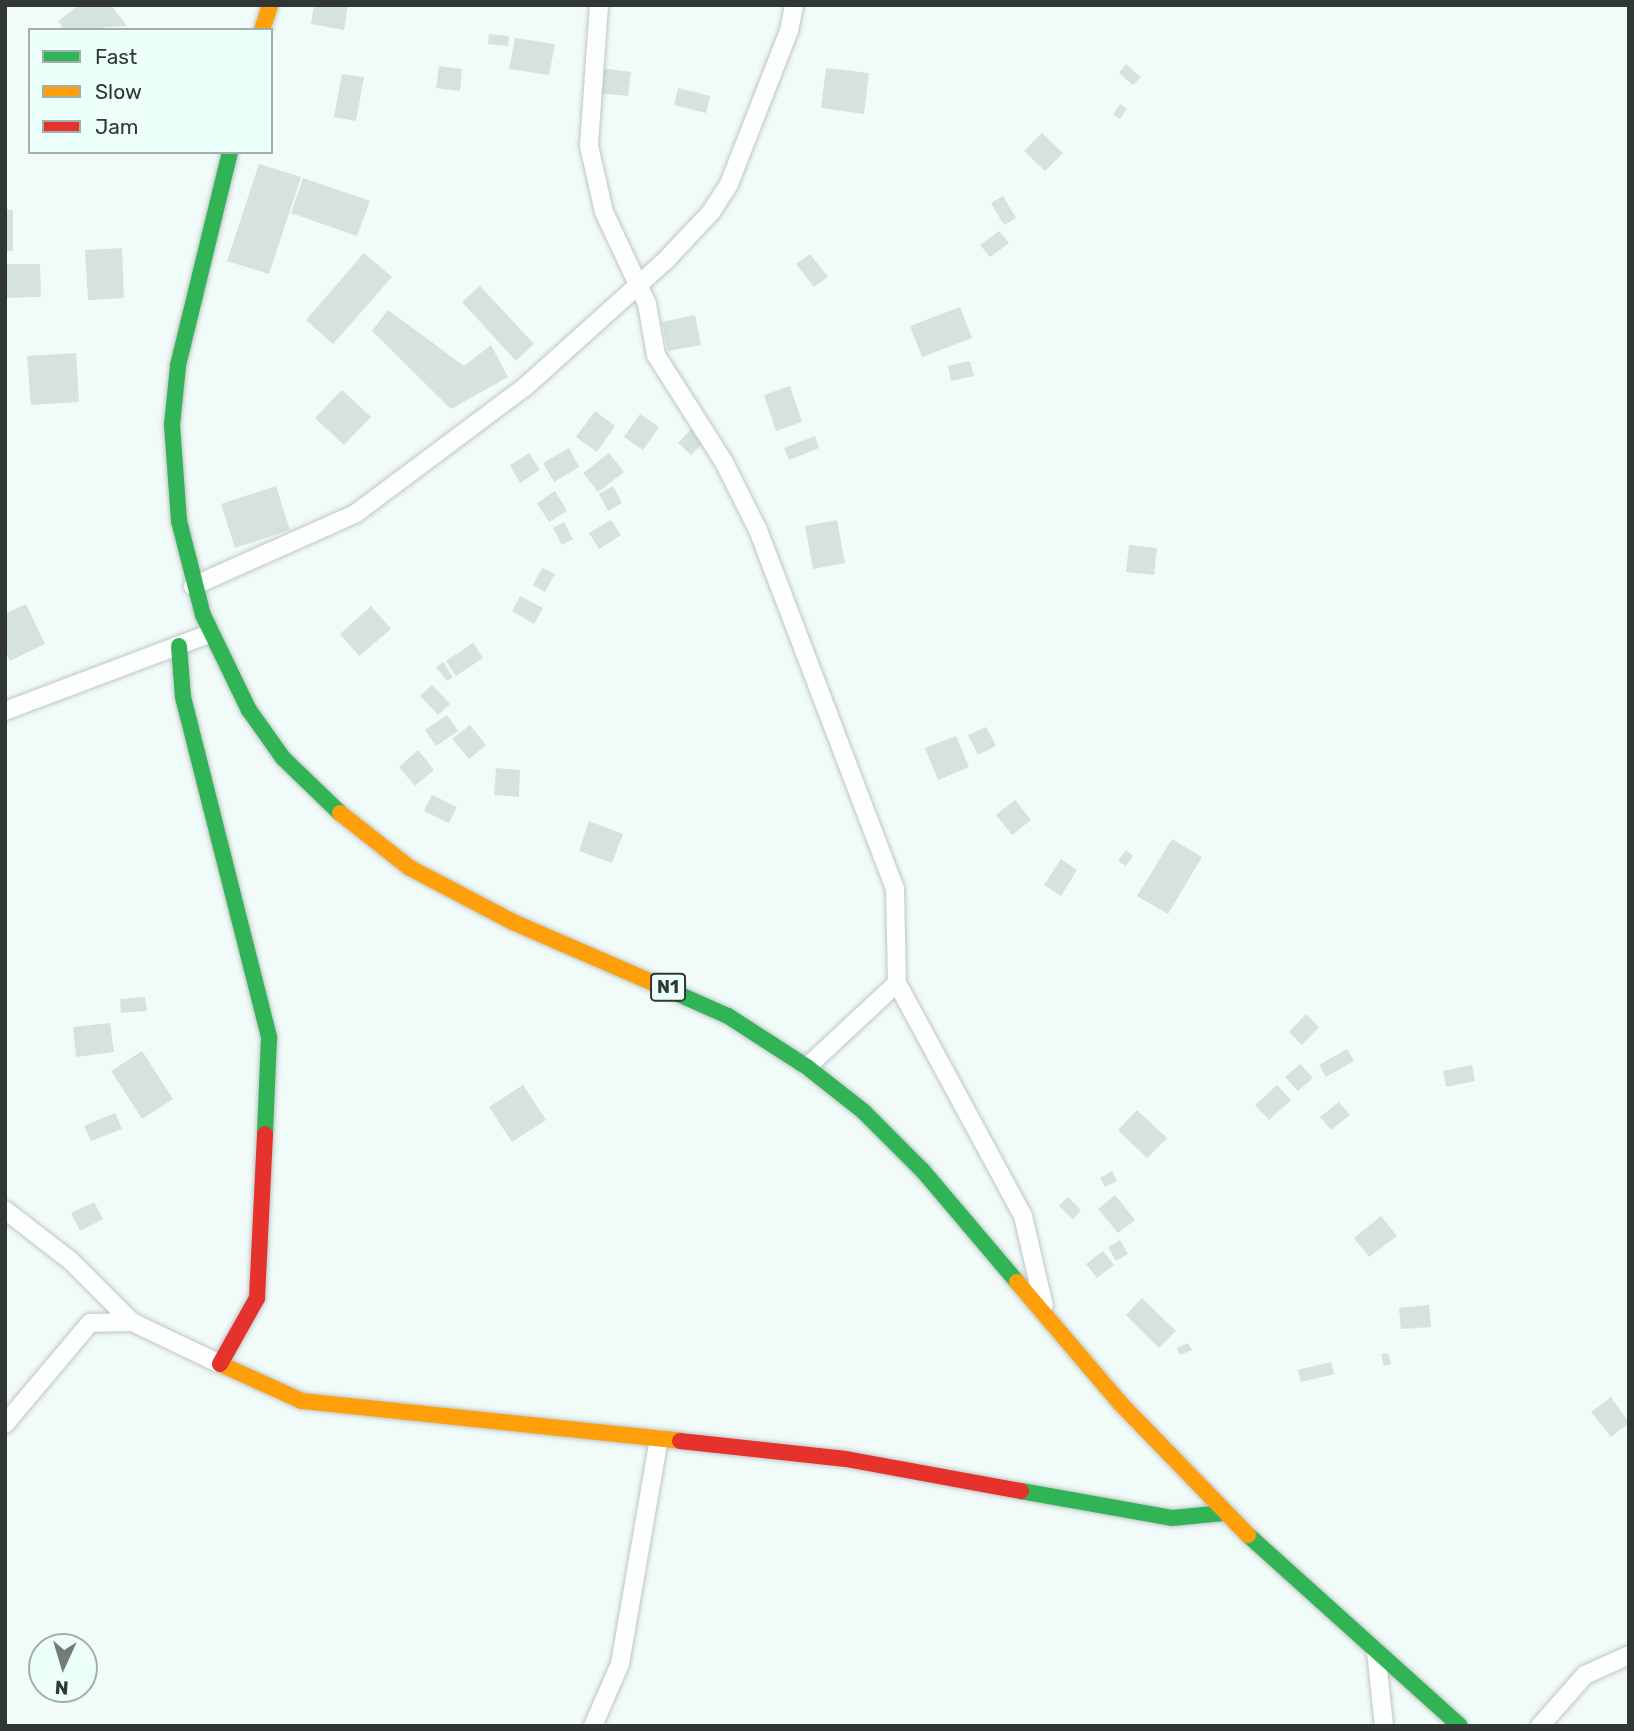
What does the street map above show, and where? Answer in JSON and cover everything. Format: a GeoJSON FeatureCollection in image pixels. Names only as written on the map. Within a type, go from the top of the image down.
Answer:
{"type":"FeatureCollection","features":[{"type":"Feature","properties":{"kind":"main road"},"geometry":{"type":"LineString","coordinates":[[263,28],[270,5]]}},
{"type":"Feature","properties":{"kind":"main road","name":"N1"},"geometry":{"type":"LineString","coordinates":[[230,154],[178,366],[172,425],[179,521],[193,586],[211,633],[248,710],[283,758],[366,836],[411,868],[513,922],[728,1016],[807,1067],[863,1111],[923,1171],[1120,1403],[1224,1513],[1460,1726]]}},
{"type":"Feature","properties":{"kind":"main road"},"geometry":{"type":"LineString","coordinates":[[179,646],[183,697],[215,835],[269,1038],[257,1298],[218,1363],[302,1401],[925,1471],[1172,1518],[1224,1513]]}},
{"type":"Feature","properties":{"kind":"street"},"geometry":{"type":"LineString","coordinates":[[599,5],[590,162],[604,212],[647,304],[656,355],[723,462],[758,530],[895,888],[897,984],[1023,1216],[1046,1316]]}},
{"type":"Feature","properties":{"kind":"street"},"geometry":{"type":"LineString","coordinates":[[193,586],[355,514],[525,387],[711,212],[729,184],[761,108],[794,5]]}},
{"type":"Feature","properties":{"kind":"street"},"geometry":{"type":"LineString","coordinates":[[5,711],[211,633]]}},
{"type":"Feature","properties":{"kind":"street"},"geometry":{"type":"LineString","coordinates":[[807,1067],[897,984]]}},
{"type":"Feature","properties":{"kind":"street"},"geometry":{"type":"LineString","coordinates":[[5,1210],[71,1261],[132,1322],[218,1363]]}},
{"type":"Feature","properties":{"kind":"street"},"geometry":{"type":"LineString","coordinates":[[5,1424],[90,1323],[132,1322]]}},
{"type":"Feature","properties":{"kind":"street"},"geometry":{"type":"LineString","coordinates":[[593,1726],[620,1664],[659,1439]]}},
{"type":"Feature","properties":{"kind":"street"},"geometry":{"type":"LineString","coordinates":[[1376,1651],[1384,1726]]}},
{"type":"Feature","properties":{"kind":"street"},"geometry":{"type":"LineString","coordinates":[[1541,1726],[1585,1675],[1629,1655]]}},
{"type":"Feature","properties":{"kind":"building"},"geometry":{"type":"Polygon","coordinates":[[[79,5],[111,5],[127,26],[63,28],[58,21],[79,5]]]}},
{"type":"Feature","properties":{"kind":"building"},"geometry":{"type":"Polygon","coordinates":[[[314,5],[348,5],[344,30],[311,24],[314,5]]]}},
{"type":"Feature","properties":{"kind":"building"},"geometry":{"type":"Polygon","coordinates":[[[489,34],[509,36],[508,46],[488,44],[489,34]]]}},
{"type":"Feature","properties":{"kind":"building"},"geometry":{"type":"Polygon","coordinates":[[[515,38],[555,44],[549,75],[509,69],[515,38]]]}},
{"type":"Feature","properties":{"kind":"building"},"geometry":{"type":"Polygon","coordinates":[[[1126,64],[1141,77],[1133,85],[1119,73],[1126,64]]]}},
{"type":"Feature","properties":{"kind":"building"},"geometry":{"type":"Polygon","coordinates":[[[439,66],[462,69],[460,91],[436,88],[439,66]]]}},
{"type":"Feature","properties":{"kind":"building"},"geometry":{"type":"Polygon","coordinates":[[[600,68],[631,72],[628,96],[597,93],[600,68]]]}},
{"type":"Feature","properties":{"kind":"building"},"geometry":{"type":"Polygon","coordinates":[[[826,68],[869,73],[864,114],[821,108],[826,68]]]}},
{"type":"Feature","properties":{"kind":"building"},"geometry":{"type":"Polygon","coordinates":[[[342,74],[364,77],[356,121],[334,117],[342,74]]]}},
{"type":"Feature","properties":{"kind":"building"},"geometry":{"type":"Polygon","coordinates":[[[678,88],[710,96],[706,113],[674,105],[678,88]]]}},
{"type":"Feature","properties":{"kind":"building"},"geometry":{"type":"Polygon","coordinates":[[[1120,104],[1127,109],[1120,119],[1113,114],[1120,104]]]}},
{"type":"Feature","properties":{"kind":"building"},"geometry":{"type":"Polygon","coordinates":[[[1042,133],[1063,153],[1045,171],[1024,151],[1042,133]]]}},
{"type":"Feature","properties":{"kind":"building"},"geometry":{"type":"Polygon","coordinates":[[[259,164],[301,177],[269,274],[227,261],[259,164]]]}},
{"type":"Feature","properties":{"kind":"building"},"geometry":{"type":"Polygon","coordinates":[[[303,178],[370,201],[357,236],[291,213],[303,178]]]}},
{"type":"Feature","properties":{"kind":"building"},"geometry":{"type":"Polygon","coordinates":[[[1003,196],[1016,218],[1004,225],[991,203],[1003,196]]]}},
{"type":"Feature","properties":{"kind":"building"},"geometry":{"type":"Polygon","coordinates":[[[5,209],[13,210],[13,251],[5,251],[5,209]]]}},
{"type":"Feature","properties":{"kind":"building"},"geometry":{"type":"Polygon","coordinates":[[[999,231],[1009,243],[990,257],[980,245],[999,231]]]}},
{"type":"Feature","properties":{"kind":"building"},"geometry":{"type":"Polygon","coordinates":[[[122,248],[124,298],[88,300],[85,250],[122,248]]]}},
{"type":"Feature","properties":{"kind":"building"},"geometry":{"type":"Polygon","coordinates":[[[364,253],[392,277],[333,344],[306,320],[364,253]]]}},
{"type":"Feature","properties":{"kind":"building"},"geometry":{"type":"Polygon","coordinates":[[[810,254],[828,277],[814,287],[796,264],[810,254]]]}},
{"type":"Feature","properties":{"kind":"building"},"geometry":{"type":"Polygon","coordinates":[[[5,264],[40,264],[41,297],[5,298],[5,264]]]}},
{"type":"Feature","properties":{"kind":"building"},"geometry":{"type":"Polygon","coordinates":[[[480,286],[534,344],[516,361],[462,302],[480,286]]]}},
{"type":"Feature","properties":{"kind":"building"},"geometry":{"type":"Polygon","coordinates":[[[960,307],[972,338],[922,357],[910,326],[960,307]]]}},
{"type":"Feature","properties":{"kind":"building"},"geometry":{"type":"Polygon","coordinates":[[[388,310],[464,366],[491,345],[508,377],[451,409],[372,331],[388,310]]]}},
{"type":"Feature","properties":{"kind":"building"},"geometry":{"type":"Polygon","coordinates":[[[695,315],[701,345],[668,351],[662,322],[695,315]]]}},
{"type":"Feature","properties":{"kind":"building"},"geometry":{"type":"Polygon","coordinates":[[[76,353],[79,402],[31,405],[27,356],[76,353]]]}},
{"type":"Feature","properties":{"kind":"building"},"geometry":{"type":"Polygon","coordinates":[[[970,361],[974,376],[951,381],[948,366],[970,361]]]}},
{"type":"Feature","properties":{"kind":"building"},"geometry":{"type":"Polygon","coordinates":[[[790,386],[802,422],[776,431],[764,395],[790,386]]]}},
{"type":"Feature","properties":{"kind":"building"},"geometry":{"type":"Polygon","coordinates":[[[342,390],[371,417],[344,445],[315,418],[342,390]]]}},
{"type":"Feature","properties":{"kind":"building"},"geometry":{"type":"Polygon","coordinates":[[[595,411],[615,426],[597,452],[576,437],[595,411]]]}},
{"type":"Feature","properties":{"kind":"building"},"geometry":{"type":"Polygon","coordinates":[[[640,414],[659,427],[643,450],[624,437],[640,414]]]}},
{"type":"Feature","properties":{"kind":"building"},"geometry":{"type":"Polygon","coordinates":[[[693,427],[706,440],[691,455],[678,443],[693,427]]]}},
{"type":"Feature","properties":{"kind":"building"},"geometry":{"type":"Polygon","coordinates":[[[815,436],[819,448],[789,460],[784,448],[815,436]]]}},
{"type":"Feature","properties":{"kind":"building"},"geometry":{"type":"Polygon","coordinates":[[[569,448],[579,467],[554,482],[543,463],[569,448]]]}},
{"type":"Feature","properties":{"kind":"building"},"geometry":{"type":"Polygon","coordinates":[[[529,453],[540,470],[520,483],[510,465],[529,453]]]}},
{"type":"Feature","properties":{"kind":"building"},"geometry":{"type":"Polygon","coordinates":[[[609,453],[624,472],[598,492],[583,473],[609,453]]]}},
{"type":"Feature","properties":{"kind":"building"},"geometry":{"type":"Polygon","coordinates":[[[276,486],[290,530],[235,548],[221,504],[276,486]]]}},
{"type":"Feature","properties":{"kind":"building"},"geometry":{"type":"Polygon","coordinates":[[[613,486],[622,503],[608,511],[599,494],[613,486]]]}},
{"type":"Feature","properties":{"kind":"building"},"geometry":{"type":"Polygon","coordinates":[[[555,491],[567,511],[549,522],[537,503],[555,491]]]}},
{"type":"Feature","properties":{"kind":"building"},"geometry":{"type":"Polygon","coordinates":[[[611,520],[621,535],[599,549],[589,533],[611,520]]]}},
{"type":"Feature","properties":{"kind":"building"},"geometry":{"type":"Polygon","coordinates":[[[837,520],[845,563],[813,569],[805,526],[837,520]]]}},
{"type":"Feature","properties":{"kind":"building"},"geometry":{"type":"Polygon","coordinates":[[[564,522],[573,539],[562,545],[553,528],[564,522]]]}},
{"type":"Feature","properties":{"kind":"building"},"geometry":{"type":"Polygon","coordinates":[[[1129,545],[1157,548],[1154,575],[1126,572],[1129,545]]]}},
{"type":"Feature","properties":{"kind":"building"},"geometry":{"type":"Polygon","coordinates":[[[542,568],[555,574],[545,592],[533,585],[542,568]]]}},
{"type":"Feature","properties":{"kind":"building"},"geometry":{"type":"Polygon","coordinates":[[[520,596],[543,608],[534,624],[512,611],[520,596]]]}},
{"type":"Feature","properties":{"kind":"building"},"geometry":{"type":"Polygon","coordinates":[[[26,604],[45,644],[10,661],[5,651],[5,614],[26,604]]]}},
{"type":"Feature","properties":{"kind":"building"},"geometry":{"type":"Polygon","coordinates":[[[371,606],[391,629],[359,656],[340,634],[371,606]]]}},
{"type":"Feature","properties":{"kind":"building"},"geometry":{"type":"Polygon","coordinates":[[[473,643],[483,658],[456,676],[446,661],[473,643]]]}},
{"type":"Feature","properties":{"kind":"building"},"geometry":{"type":"Polygon","coordinates":[[[443,662],[453,677],[447,681],[436,667],[443,662]]]}},
{"type":"Feature","properties":{"kind":"building"},"geometry":{"type":"Polygon","coordinates":[[[432,685],[450,704],[438,715],[420,696],[432,685]]]}},
{"type":"Feature","properties":{"kind":"building"},"geometry":{"type":"Polygon","coordinates":[[[447,715],[458,731],[436,746],[425,730],[447,715]]]}},
{"type":"Feature","properties":{"kind":"building"},"geometry":{"type":"Polygon","coordinates":[[[470,725],[486,745],[469,759],[452,739],[470,725]]]}},
{"type":"Feature","properties":{"kind":"building"},"geometry":{"type":"Polygon","coordinates":[[[986,727],[996,746],[978,755],[968,735],[986,727]]]}},
{"type":"Feature","properties":{"kind":"building"},"geometry":{"type":"Polygon","coordinates":[[[956,736],[969,767],[938,780],[925,748],[956,736]]]}},
{"type":"Feature","properties":{"kind":"building"},"geometry":{"type":"Polygon","coordinates":[[[418,750],[434,770],[415,786],[399,767],[418,750]]]}},
{"type":"Feature","properties":{"kind":"building"},"geometry":{"type":"Polygon","coordinates":[[[496,768],[520,770],[519,797],[494,795],[496,768]]]}},
{"type":"Feature","properties":{"kind":"building"},"geometry":{"type":"Polygon","coordinates":[[[432,795],[457,807],[449,823],[424,811],[432,795]]]}},
{"type":"Feature","properties":{"kind":"building"},"geometry":{"type":"Polygon","coordinates":[[[1015,800],[1031,820],[1012,835],[996,815],[1015,800]]]}},
{"type":"Feature","properties":{"kind":"building"},"geometry":{"type":"Polygon","coordinates":[[[589,821],[623,834],[612,863],[579,851],[589,821]]]}},
{"type":"Feature","properties":{"kind":"building"},"geometry":{"type":"Polygon","coordinates":[[[1172,839],[1202,857],[1168,914],[1137,896],[1172,839]]]}},
{"type":"Feature","properties":{"kind":"building"},"geometry":{"type":"Polygon","coordinates":[[[1126,850],[1133,856],[1126,866],[1118,861],[1126,850]]]}},
{"type":"Feature","properties":{"kind":"building"},"geometry":{"type":"Polygon","coordinates":[[[1061,859],[1077,870],[1061,896],[1044,885],[1061,859]]]}},
{"type":"Feature","properties":{"kind":"building"},"geometry":{"type":"Polygon","coordinates":[[[145,997],[147,1011],[121,1013],[120,999],[145,997]]]}},
{"type":"Feature","properties":{"kind":"building"},"geometry":{"type":"Polygon","coordinates":[[[1306,1014],[1319,1027],[1302,1045],[1289,1032],[1306,1014]]]}},
{"type":"Feature","properties":{"kind":"building"},"geometry":{"type":"Polygon","coordinates":[[[110,1023],[114,1052],[76,1057],[73,1027],[110,1023]]]}},
{"type":"Feature","properties":{"kind":"building"},"geometry":{"type":"Polygon","coordinates":[[[1347,1049],[1354,1061],[1326,1077],[1319,1065],[1347,1049]]]}},
{"type":"Feature","properties":{"kind":"building"},"geometry":{"type":"Polygon","coordinates":[[[142,1051],[173,1099],[142,1119],[111,1071],[142,1051]]]}},
{"type":"Feature","properties":{"kind":"building"},"geometry":{"type":"Polygon","coordinates":[[[1300,1064],[1313,1078],[1298,1091],[1285,1077],[1300,1064]]]}},
{"type":"Feature","properties":{"kind":"building"},"geometry":{"type":"Polygon","coordinates":[[[1472,1065],[1475,1081],[1446,1087],[1443,1071],[1472,1065]]]}},
{"type":"Feature","properties":{"kind":"building"},"geometry":{"type":"Polygon","coordinates":[[[523,1085],[546,1120],[512,1142],[489,1107],[523,1085]]]}},
{"type":"Feature","properties":{"kind":"building"},"geometry":{"type":"Polygon","coordinates":[[[1277,1085],[1291,1100],[1269,1120],[1255,1105],[1277,1085]]]}},
{"type":"Feature","properties":{"kind":"building"},"geometry":{"type":"Polygon","coordinates":[[[1339,1102],[1350,1115],[1331,1130],[1320,1117],[1339,1102]]]}},
{"type":"Feature","properties":{"kind":"building"},"geometry":{"type":"Polygon","coordinates":[[[1137,1110],[1167,1138],[1147,1158],[1118,1130],[1137,1110]]]}},
{"type":"Feature","properties":{"kind":"building"},"geometry":{"type":"Polygon","coordinates":[[[115,1113],[122,1129],[91,1141],[84,1126],[115,1113]]]}},
{"type":"Feature","properties":{"kind":"building"},"geometry":{"type":"Polygon","coordinates":[[[1112,1171],[1117,1181],[1105,1187],[1100,1178],[1112,1171]]]}},
{"type":"Feature","properties":{"kind":"building"},"geometry":{"type":"Polygon","coordinates":[[[1115,1195],[1135,1220],[1118,1233],[1098,1209],[1115,1195]]]}},
{"type":"Feature","properties":{"kind":"building"},"geometry":{"type":"Polygon","coordinates":[[[1068,1197],[1081,1210],[1073,1219],[1059,1206],[1068,1197]]]}},
{"type":"Feature","properties":{"kind":"building"},"geometry":{"type":"Polygon","coordinates":[[[94,1202],[103,1219],[80,1231],[71,1213],[94,1202]]]}},
{"type":"Feature","properties":{"kind":"building"},"geometry":{"type":"Polygon","coordinates":[[[1381,1216],[1397,1236],[1369,1257],[1354,1238],[1381,1216]]]}},
{"type":"Feature","properties":{"kind":"building"},"geometry":{"type":"Polygon","coordinates":[[[1120,1240],[1128,1254],[1116,1261],[1108,1247],[1120,1240]]]}},
{"type":"Feature","properties":{"kind":"building"},"geometry":{"type":"Polygon","coordinates":[[[1103,1251],[1114,1265],[1097,1278],[1086,1264],[1103,1251]]]}},
{"type":"Feature","properties":{"kind":"building"},"geometry":{"type":"Polygon","coordinates":[[[1142,1298],[1176,1331],[1159,1348],[1126,1315],[1142,1298]]]}},
{"type":"Feature","properties":{"kind":"building"},"geometry":{"type":"Polygon","coordinates":[[[1429,1305],[1431,1327],[1401,1329],[1399,1308],[1429,1305]]]}},
{"type":"Feature","properties":{"kind":"building"},"geometry":{"type":"Polygon","coordinates":[[[1188,1343],[1192,1350],[1180,1355],[1177,1348],[1188,1343]]]}},
{"type":"Feature","properties":{"kind":"building"},"geometry":{"type":"Polygon","coordinates":[[[1388,1353],[1391,1364],[1384,1366],[1381,1354],[1388,1353]]]}},
{"type":"Feature","properties":{"kind":"building"},"geometry":{"type":"Polygon","coordinates":[[[1331,1362],[1334,1374],[1301,1382],[1298,1370],[1331,1362]]]}},
{"type":"Feature","properties":{"kind":"building"},"geometry":{"type":"Polygon","coordinates":[[[1611,1397],[1629,1423],[1611,1437],[1591,1412],[1611,1397]]]}},
{"type":"Feature","properties":{"kind":"traffic: fast"},"geometry":{"type":"LineString","coordinates":[[230,154],[178,366],[172,425],[179,521],[203,615],[249,710],[283,758],[340,813]]}},
{"type":"Feature","properties":{"kind":"traffic: fast"},"geometry":{"type":"LineString","coordinates":[[179,646],[183,697],[269,1038],[265,1134]]}},
{"type":"Feature","properties":{"kind":"traffic: fast"},"geometry":{"type":"LineString","coordinates":[[658,985],[728,1016],[807,1067],[863,1111],[923,1171],[1017,1282]]}},
{"type":"Feature","properties":{"kind":"traffic: fast"},"geometry":{"type":"LineString","coordinates":[[1021,1491],[1172,1518],[1224,1513]]}},
{"type":"Feature","properties":{"kind":"traffic: fast"},"geometry":{"type":"LineString","coordinates":[[1248,1535],[1460,1726]]}},
{"type":"Feature","properties":{"kind":"traffic: slow"},"geometry":{"type":"LineString","coordinates":[[263,28],[270,5]]}},
{"type":"Feature","properties":{"kind":"traffic: slow"},"geometry":{"type":"LineString","coordinates":[[340,813],[410,868],[513,922],[658,985]]}},
{"type":"Feature","properties":{"kind":"traffic: slow"},"geometry":{"type":"LineString","coordinates":[[1017,1282],[1120,1403],[1248,1535]]}},
{"type":"Feature","properties":{"kind":"traffic: slow"},"geometry":{"type":"LineString","coordinates":[[220,1364],[302,1401],[680,1441]]}},
{"type":"Feature","properties":{"kind":"traffic: jam"},"geometry":{"type":"LineString","coordinates":[[220,1364],[257,1298],[265,1134]]}},
{"type":"Feature","properties":{"kind":"traffic: jam"},"geometry":{"type":"LineString","coordinates":[[680,1441],[846,1459],[1021,1491]]}}]}
